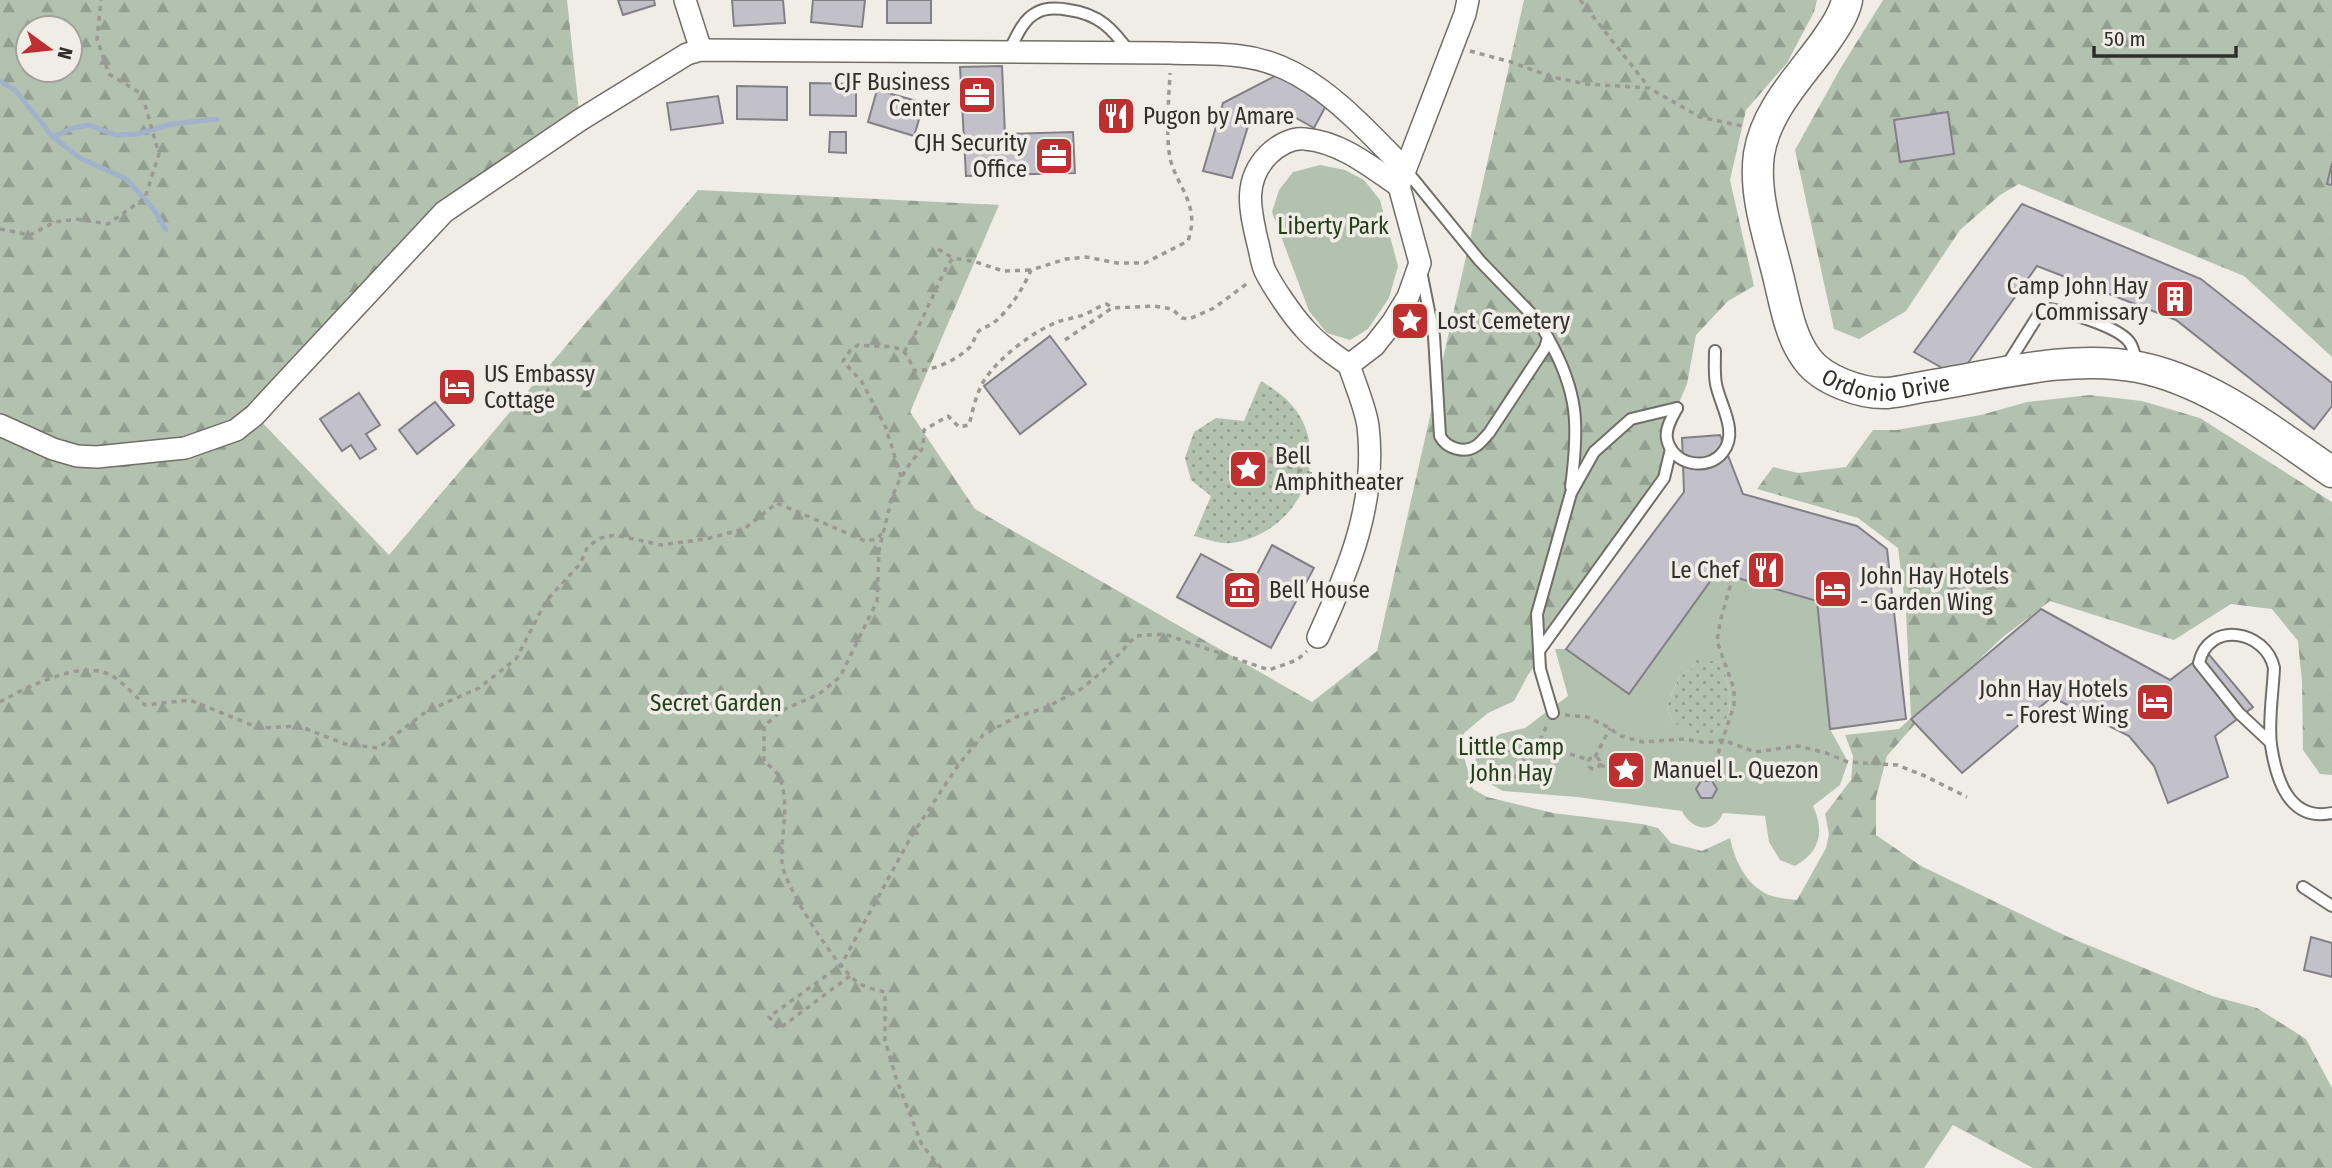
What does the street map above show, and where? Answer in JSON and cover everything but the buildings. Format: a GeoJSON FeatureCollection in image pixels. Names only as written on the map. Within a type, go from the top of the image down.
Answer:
{"type":"FeatureCollection","features":[{"type":"Feature","properties":{"kind":"street"},"geometry":{"type":"LineString","coordinates":[[685,0],[701,50]]}},
{"type":"Feature","properties":{"kind":"street"},"geometry":{"type":"LineString","coordinates":[[1402,178],[1468,0]]}},
{"type":"Feature","properties":{"kind":"street","name":"Ordonio Drive"},"geometry":{"type":"LineString","coordinates":[[1847,0],[1836,26],[1775,109],[1765,131],[1759,156],[1759,186],[1764,215],[1789,322],[1807,359],[1834,382],[1885,393],[2002,373],[2082,363],[2138,367],[2166,374],[2223,401],[2332,472]]}},
{"type":"Feature","properties":{"kind":"street"},"geometry":{"type":"LineString","coordinates":[[0,425],[53,449],[77,456],[97,457],[186,448],[236,430],[255,415],[444,212],[629,89],[687,54],[701,50],[1170,53],[1241,56],[1265,61],[1291,71],[1318,87],[1342,107],[1402,178],[1420,264],[1408,297],[1392,323],[1374,346],[1349,365]]}},
{"type":"Feature","properties":{"kind":"street"},"geometry":{"type":"LineString","coordinates":[[1318,637],[1347,575],[1360,532],[1370,474],[1368,424],[1349,365],[1328,352],[1304,328],[1264,270],[1249,198],[1254,176],[1261,163],[1287,141],[1302,138],[1320,141],[1402,178]]}},
{"type":"Feature","properties":{"kind":"lane"},"geometry":{"type":"LineString","coordinates":[[1007,54],[1019,32],[1035,13],[1057,8],[1086,12],[1108,26],[1130,53]]}},
{"type":"Feature","properties":{"kind":"lane"},"geometry":{"type":"LineString","coordinates":[[1402,178],[1539,323],[1562,363],[1576,407],[1571,493],[1537,614],[1540,669],[1553,713]]}},
{"type":"Feature","properties":{"kind":"lane"},"geometry":{"type":"LineString","coordinates":[[1420,264],[1434,336],[1440,436],[1444,443],[1461,449],[1471,449],[1489,433],[1545,348],[1548,338]]}},
{"type":"Feature","properties":{"kind":"lane"},"geometry":{"type":"LineString","coordinates":[[2002,373],[2039,314],[2049,309],[2083,319],[2124,336],[2131,344],[2138,367]]}},
{"type":"Feature","properties":{"kind":"lane"},"geometry":{"type":"LineString","coordinates":[[1571,493],[1594,452],[1631,419],[1677,408],[1667,433],[1674,453],[1688,463],[1707,463],[1724,452],[1728,443],[1729,424],[1720,403],[1715,380],[1715,351]]}},
{"type":"Feature","properties":{"kind":"lane"},"geometry":{"type":"LineString","coordinates":[[1539,651],[1664,478],[1674,453]]}},
{"type":"Feature","properties":{"kind":"lane"},"geometry":{"type":"LineString","coordinates":[[2271,743],[2239,713],[2199,663],[2204,650],[2222,635],[2245,636],[2263,645],[2272,658],[2274,668],[2271,743],[2279,778],[2293,805],[2310,813],[2332,813]]}},
{"type":"Feature","properties":{"kind":"lane"},"geometry":{"type":"LineString","coordinates":[[2303,887],[2332,906]]}},
{"type":"Feature","properties":{"kind":"path"},"geometry":{"type":"LineString","coordinates":[[0,229],[30,235],[55,222],[76,219],[108,224],[145,198],[159,154],[142,94],[109,74],[97,40],[101,0]]}},
{"type":"Feature","properties":{"kind":"path"},"geometry":{"type":"LineString","coordinates":[[1580,0],[1650,88],[1700,117],[1765,131]]}},
{"type":"Feature","properties":{"kind":"path"},"geometry":{"type":"LineString","coordinates":[[1465,49],[1586,84],[1650,88]]}},
{"type":"Feature","properties":{"kind":"path"},"geometry":{"type":"LineString","coordinates":[[938,249],[953,258],[1003,271],[1031,270],[1066,259],[1086,257],[1117,263],[1144,263],[1188,241],[1193,227],[1187,194],[1171,162],[1170,53]]}},
{"type":"Feature","properties":{"kind":"path"},"geometry":{"type":"LineString","coordinates":[[904,352],[953,258]]}},
{"type":"Feature","properties":{"kind":"path"},"geometry":{"type":"LineString","coordinates":[[901,478],[886,428],[862,382],[843,361],[858,345],[878,348],[889,345],[904,352],[915,371],[952,361],[972,345],[979,330],[991,325],[1004,311],[1026,284],[1031,270]]}},
{"type":"Feature","properties":{"kind":"path"},"geometry":{"type":"LineString","coordinates":[[1065,340],[1110,309],[1154,306],[1172,309],[1182,318],[1189,319],[1214,308],[1264,270]]}},
{"type":"Feature","properties":{"kind":"path"},"geometry":{"type":"LineString","coordinates":[[941,1168],[922,1145],[897,1080],[885,1041],[886,992],[861,985],[850,976],[822,943],[786,878],[782,863],[785,808],[779,776],[764,761],[764,726],[783,710],[819,694],[840,677],[877,601],[880,550],[892,498],[901,478],[923,448],[924,430],[948,416],[960,426],[969,425],[975,400],[984,380],[1008,355],[1029,338],[1056,322],[1086,314],[1094,307],[1107,304],[1110,309]]}},
{"type":"Feature","properties":{"kind":"path"},"geometry":{"type":"LineString","coordinates":[[1259,458],[1367,491]]}},
{"type":"Feature","properties":{"kind":"path"},"geometry":{"type":"LineString","coordinates":[[0,702],[41,680],[93,670],[111,676],[145,705],[190,700],[259,728],[299,726],[345,744],[378,748],[427,711],[479,688],[516,659],[546,601],[580,564],[587,547],[601,538],[615,535],[661,545],[706,540],[744,528],[777,503],[865,541],[877,539],[884,530]]}},
{"type":"Feature","properties":{"kind":"path"},"geometry":{"type":"LineString","coordinates":[[1708,781],[1711,773],[1709,766],[1715,763],[1734,705],[1734,689],[1717,641],[1733,576]]}},
{"type":"Feature","properties":{"kind":"path"},"geometry":{"type":"LineString","coordinates":[[850,976],[779,1029],[769,1017],[841,965],[912,835],[959,764],[983,734],[1016,717],[1045,708],[1081,689],[1104,670],[1136,636],[1164,634],[1269,670],[1297,660],[1318,637]]}},
{"type":"Feature","properties":{"kind":"path"},"geometry":{"type":"LineString","coordinates":[[1521,763],[1516,754],[1508,750],[1498,752],[1491,764],[1494,774],[1502,779],[1507,780],[1519,772],[1521,763],[1536,749],[1553,713],[1587,717],[1621,736],[1643,742],[1685,739],[1706,743],[1723,740],[1755,752],[1798,747],[1826,753],[1849,762],[1897,765],[1967,797]]}},
{"type":"Feature","properties":{"kind":"path"},"geometry":{"type":"LineString","coordinates":[[1570,754],[1589,760],[1595,757],[1610,728]]}},
{"type":"Feature","properties":{"kind":"path"},"geometry":{"type":"LineString","coordinates":[[1595,757],[1599,759],[1600,765]]}},
{"type":"Feature","properties":{"kind":"path"},"geometry":{"type":"LineString","coordinates":[[1589,760],[1592,768],[1600,765],[1618,771]]}},
{"type":"Feature","properties":{"kind":"path"},"geometry":{"type":"LineString","coordinates":[[1711,773],[1718,772],[1719,767],[1715,763]]}},
{"type":"Feature","properties":{"kind":"green space","name":"Secret Garden"},"geometry":{"type":"Polygon","coordinates":[[[0,0],[567,0],[580,120],[444,212],[255,415],[389,555],[698,190],[999,205],[910,412],[975,509],[1312,702],[1377,651],[1524,0],[1817,0],[1814,12],[1787,63],[1746,110],[1730,180],[1754,286],[1728,301],[1696,335],[1687,384],[1663,440],[1665,467],[1652,506],[1528,675],[1514,701],[1488,713],[1464,733],[1463,753],[1473,789],[1487,797],[1553,813],[1658,828],[1671,843],[1702,851],[1730,838],[1738,864],[1754,885],[1769,895],[1797,900],[1826,848],[1829,834],[1825,814],[1851,780],[1853,756],[1845,735],[1899,729],[1911,718],[1906,612],[1898,548],[1858,518],[1757,489],[1773,467],[1798,473],[1846,467],[1873,430],[1897,430],[1981,415],[2027,402],[2090,395],[2142,401],[2200,418],[2332,502],[2332,775],[2320,774],[2303,750],[2302,682],[2298,641],[2272,609],[2231,604],[2174,640],[2050,601],[2003,637],[1938,698],[1887,756],[1876,798],[1876,835],[1921,866],[2066,936],[2212,996],[2257,1008],[2306,1039],[2332,1088],[2332,1168],[2033,1168],[1953,1125],[1924,1168],[0,1168],[0,0]]]}},
{"type":"Feature","properties":{"kind":"green space"},"geometry":{"type":"Polygon","coordinates":[[[1883,0],[2332,0],[2332,357],[2244,276],[2019,184],[2000,195],[1960,230],[1906,311],[1859,339],[1834,329],[1795,150],[1840,69],[1883,0]]]}},
{"type":"Feature","properties":{"kind":"green space","name":"Liberty Park"},"geometry":{"type":"Polygon","coordinates":[[[1320,165],[1345,170],[1364,180],[1380,200],[1398,266],[1389,298],[1368,329],[1350,340],[1327,333],[1309,311],[1272,212],[1279,190],[1293,172],[1320,165]]]}},
{"type":"Feature","properties":{"kind":"green space","name":"Bell Amphitheater"},"geometry":{"type":"Polygon","coordinates":[[[1261,381],[1285,398],[1303,422],[1309,442],[1310,463],[1306,482],[1285,516],[1269,529],[1251,538],[1227,543],[1194,536],[1211,496],[1191,480],[1185,458],[1194,432],[1216,418],[1244,421],[1261,381]]]}},
{"type":"Feature","properties":{"kind":"green space","name":"Little Camp John Hay"},"geometry":{"type":"Polygon","coordinates":[[[1717,572],[1817,601],[1830,729],[1848,762],[1840,785],[1813,806],[1819,833],[1815,848],[1810,854],[1795,866],[1780,860],[1769,842],[1765,816],[1723,813],[1714,825],[1702,827],[1691,822],[1682,811],[1577,797],[1503,791],[1485,781],[1475,764],[1477,749],[1500,734],[1525,728],[1568,696],[1555,649],[1566,649],[1629,694],[1717,572]],[[1696,659],[1691,669],[1679,677],[1667,706],[1672,721],[1684,730],[1706,736],[1725,721],[1730,696],[1719,662],[1696,659]]]}},
{"type":"Feature","properties":{"kind":"green space"},"geometry":{"type":"Polygon","coordinates":[[[1696,658],[1719,662],[1729,688],[1727,717],[1716,731],[1706,737],[1683,730],[1672,721],[1667,706],[1679,677],[1691,669],[1696,658]]]}},
{"type":"Feature","properties":{"kind":"waterway"},"geometry":{"type":"LineString","coordinates":[[0,81],[16,91],[53,137],[80,158],[126,179],[153,208],[166,230]]}},
{"type":"Feature","properties":{"kind":"waterway"},"geometry":{"type":"LineString","coordinates":[[53,137],[73,128],[89,125],[116,135],[137,134],[172,124],[217,119]]}},
{"type":"Feature","properties":{"kind":"place","name":"CJF Business Center"},"geometry":{"type":"Point","coordinates":[977,95]}},
{"type":"Feature","properties":{"kind":"place","name":"Pugon by Amare"},"geometry":{"type":"Point","coordinates":[1116,116]}},
{"type":"Feature","properties":{"kind":"place","name":"CJH Security Office"},"geometry":{"type":"Point","coordinates":[1054,156]}},
{"type":"Feature","properties":{"kind":"place","name":"Camp John Hay Commissary"},"geometry":{"type":"Point","coordinates":[2175,299]}},
{"type":"Feature","properties":{"kind":"place","name":"Lost Cemetery"},"geometry":{"type":"Point","coordinates":[1410,321]}},
{"type":"Feature","properties":{"kind":"place","name":"US Embassy Cottage"},"geometry":{"type":"Point","coordinates":[457,387]}},
{"type":"Feature","properties":{"kind":"place","name":"Bell Amphitheater"},"geometry":{"type":"Point","coordinates":[1248,469]}},
{"type":"Feature","properties":{"kind":"place","name":"Le Chef"},"geometry":{"type":"Point","coordinates":[1766,570]}},
{"type":"Feature","properties":{"kind":"place","name":"John Hay Hotels - Garden Wing"},"geometry":{"type":"Point","coordinates":[1833,589]}},
{"type":"Feature","properties":{"kind":"place","name":"Bell House"},"geometry":{"type":"Point","coordinates":[1242,590]}},
{"type":"Feature","properties":{"kind":"place","name":"John Hay Hotels - Forest Wing"},"geometry":{"type":"Point","coordinates":[2155,702]}},
{"type":"Feature","properties":{"kind":"place","name":"Manuel L. Quezon"},"geometry":{"type":"Point","coordinates":[1626,770]}}]}
